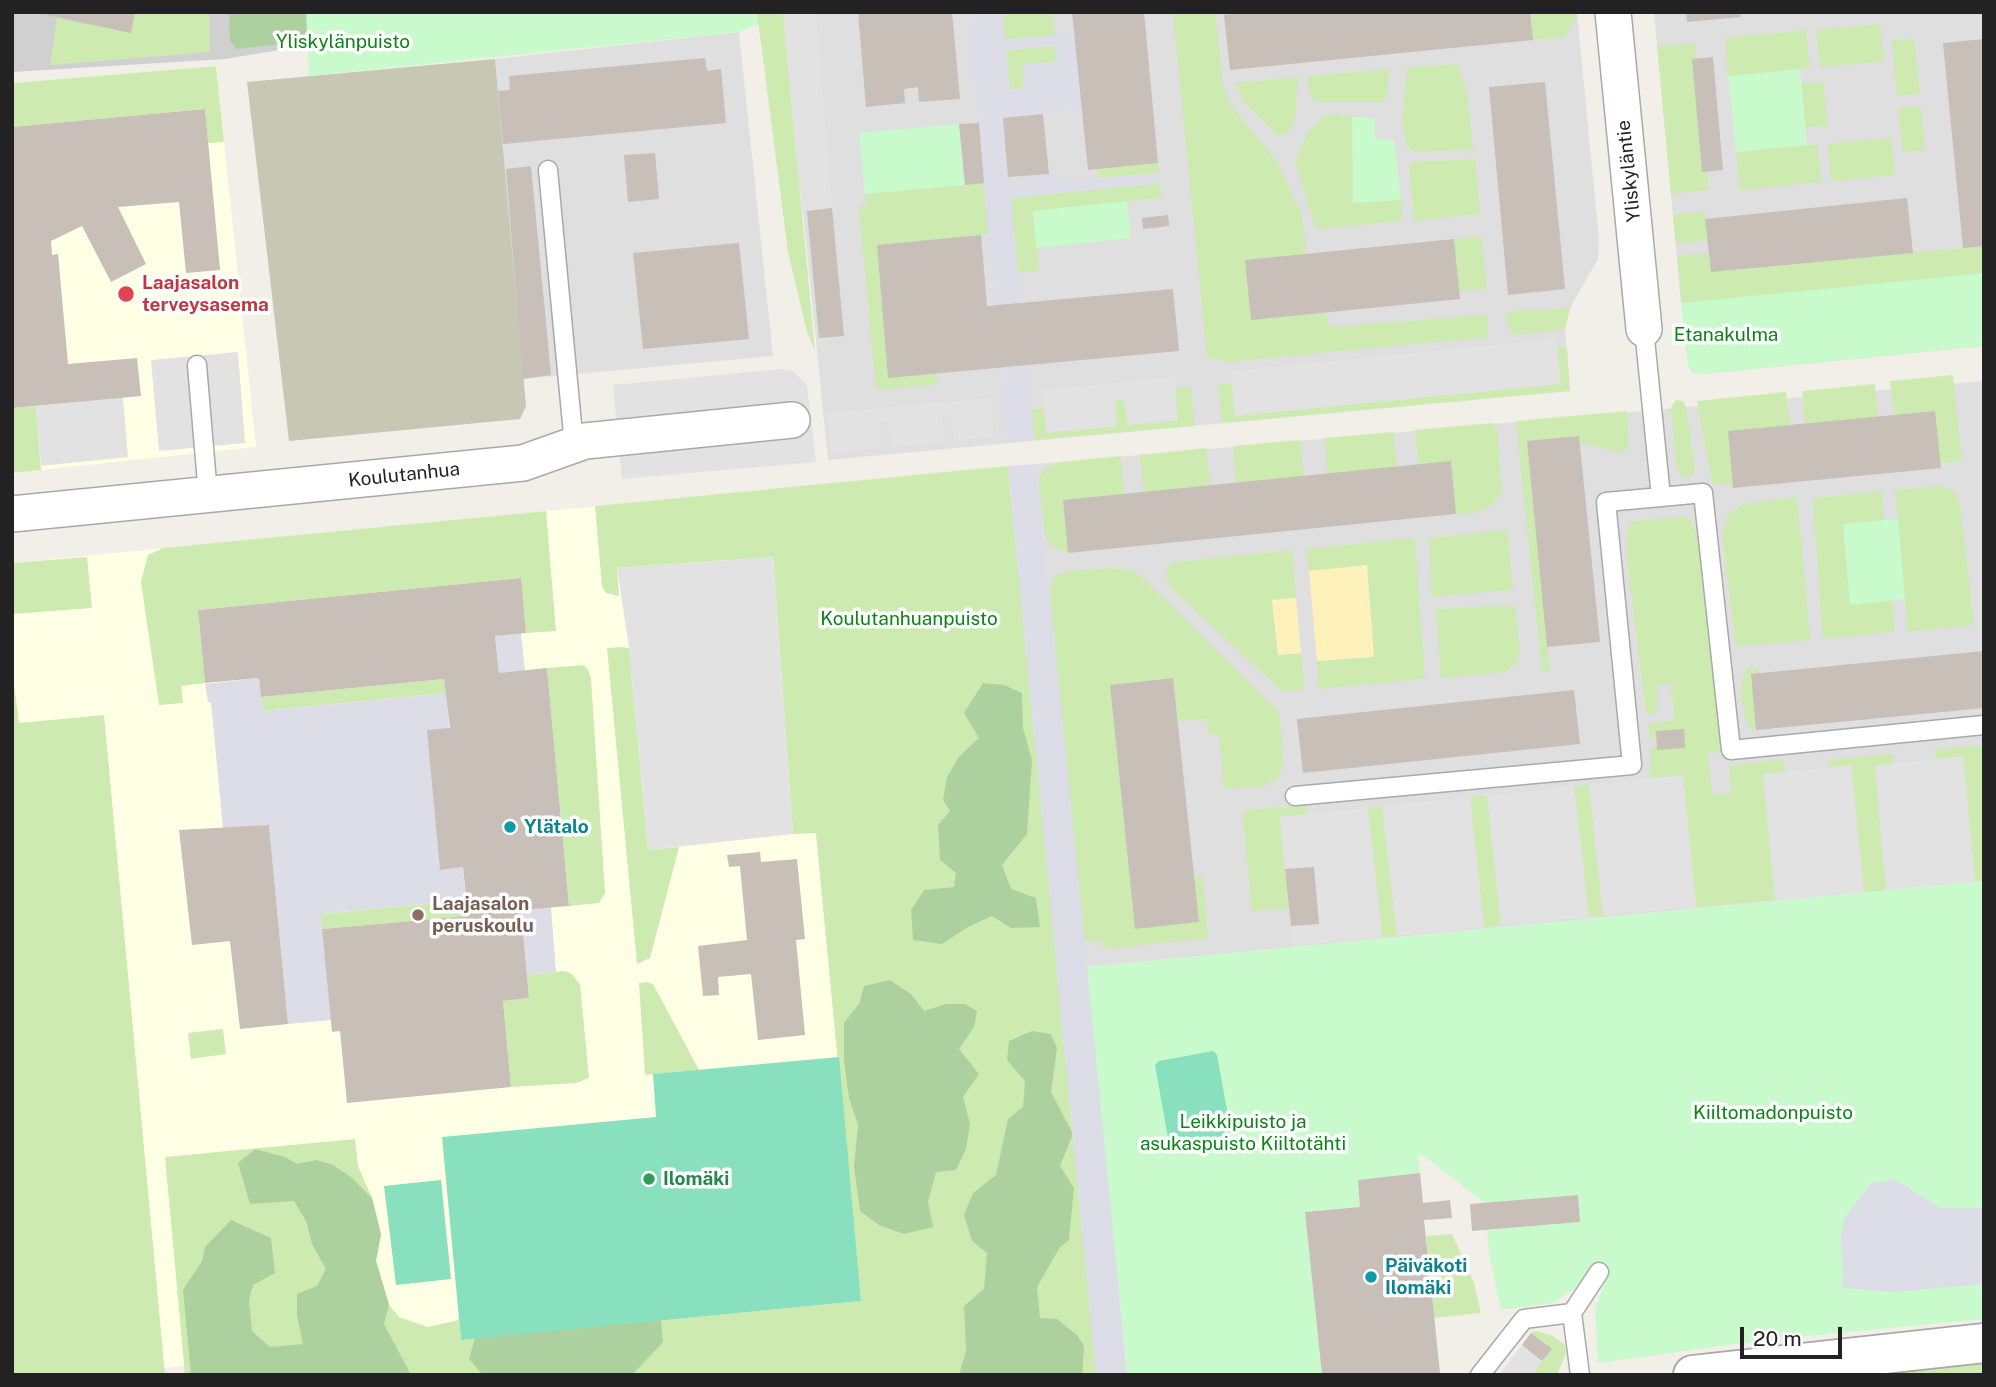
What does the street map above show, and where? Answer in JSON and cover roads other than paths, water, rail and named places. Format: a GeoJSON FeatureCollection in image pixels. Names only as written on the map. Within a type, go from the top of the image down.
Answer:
{"type":"FeatureCollection","features":[{"type":"Feature","properties":{"kind":"street","name":"Yliskyläntie"},"geometry":{"type":"LineString","coordinates":[[1613,12],[1644,330]]}},
{"type":"Feature","properties":{"kind":"street","name":"Koulutanhua"},"geometry":{"type":"LineString","coordinates":[[12,514],[523,463],[584,441],[792,420]]}},
{"type":"Feature","properties":{"kind":"street"},"geometry":{"type":"LineString","coordinates":[[1693,1375],[1984,1343]]}},
{"type":"Feature","properties":{"kind":"lane"},"geometry":{"type":"LineString","coordinates":[[548,170],[574,445]]}},
{"type":"Feature","properties":{"kind":"lane"},"geometry":{"type":"LineString","coordinates":[[1644,330],[1661,497]]}},
{"type":"Feature","properties":{"kind":"lane"},"geometry":{"type":"LineString","coordinates":[[197,365],[208,495]]}},
{"type":"Feature","properties":{"kind":"lane"},"geometry":{"type":"LineString","coordinates":[[1296,796],[1632,765],[1606,502],[1703,493],[1731,750],[1984,725]]}},
{"type":"Feature","properties":{"kind":"lane"},"geometry":{"type":"LineString","coordinates":[[1580,1375],[1572,1313],[1599,1272]]}},
{"type":"Feature","properties":{"kind":"lane"},"geometry":{"type":"LineString","coordinates":[[1479,1375],[1524,1319],[1572,1313]]}},
{"type":"Feature","properties":{"kind":"place","name":"Laajasalon terveysasema"},"geometry":{"type":"Point","coordinates":[126,294]}},
{"type":"Feature","properties":{"kind":"place","name":"Ylätalo"},"geometry":{"type":"Point","coordinates":[510,827]}},
{"type":"Feature","properties":{"kind":"place","name":"Laajasalon peruskoulu"},"geometry":{"type":"Point","coordinates":[418,915]}},
{"type":"Feature","properties":{"kind":"place","name":"Ilomäki"},"geometry":{"type":"Point","coordinates":[649,1179]}},
{"type":"Feature","properties":{"kind":"place","name":"Päiväkoti Ilomäki"},"geometry":{"type":"Point","coordinates":[1371,1277]}},
{"type":"Feature","properties":{"kind":"park label","name":"Yliskylänpuisto"},"geometry":{"type":"Point","coordinates":[343,42]}},
{"type":"Feature","properties":{"kind":"park label","name":"Etanakulma"},"geometry":{"type":"Point","coordinates":[1726,335]}},
{"type":"Feature","properties":{"kind":"park label","name":"Koulutanhuanpuisto"},"geometry":{"type":"Point","coordinates":[909,619]}},
{"type":"Feature","properties":{"kind":"park label","name":"Kiiltomadonpuisto"},"geometry":{"type":"Point","coordinates":[1773,1113]}},
{"type":"Feature","properties":{"kind":"park label","name":"Leikkipuisto ja asukaspuisto Kiiltotähti"},"geometry":{"type":"Point","coordinates":[1243,1133]}}]}
